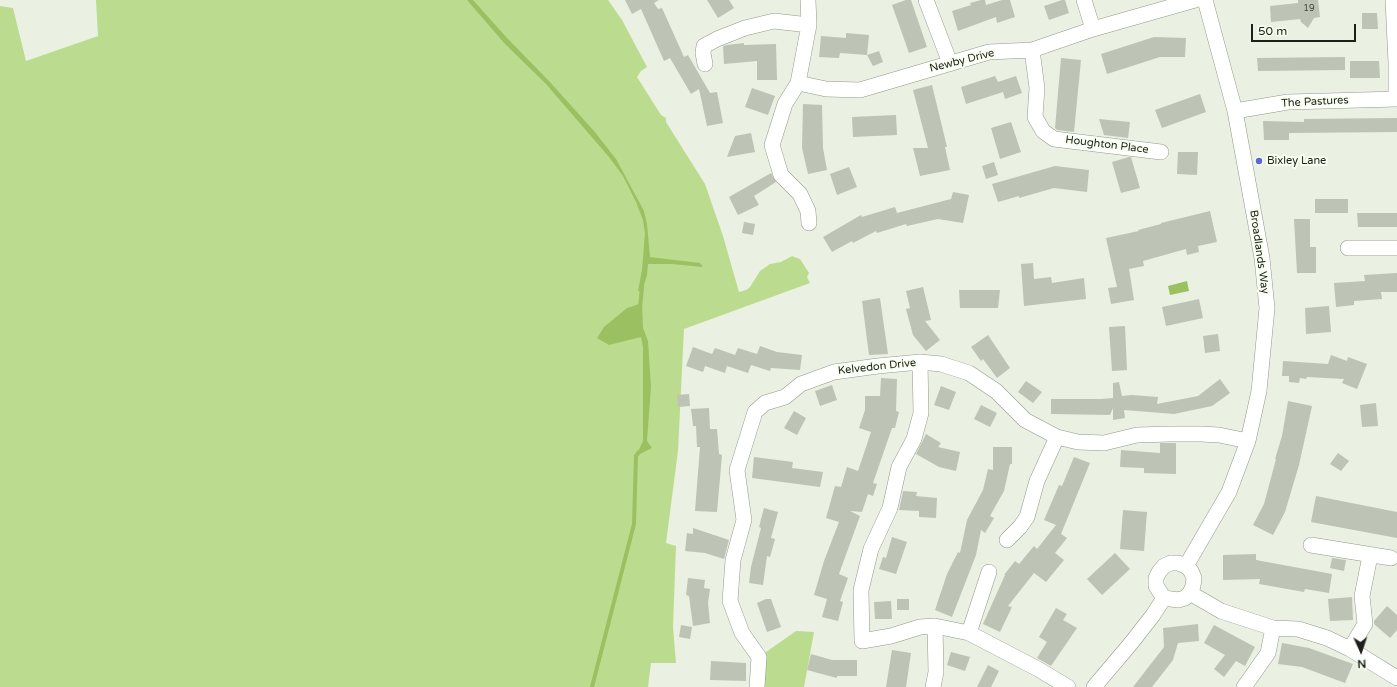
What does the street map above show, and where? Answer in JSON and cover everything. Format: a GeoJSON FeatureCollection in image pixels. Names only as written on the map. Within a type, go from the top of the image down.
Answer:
{"type":"FeatureCollection","features":[{"type":"Feature","properties":{"kind":"street"},"geometry":{"type":"LineString","coordinates":[[808,0],[809,25],[798,83],[785,104],[772,145],[781,175],[800,194],[808,211],[809,223]]}},
{"type":"Feature","properties":{"kind":"street"},"geometry":{"type":"LineString","coordinates":[[926,0],[950,63]]}},
{"type":"Feature","properties":{"kind":"street"},"geometry":{"type":"LineString","coordinates":[[1084,0],[1093,29]]}},
{"type":"Feature","properties":{"kind":"street","name":"Newby Drive"},"geometry":{"type":"LineString","coordinates":[[798,83],[826,89],[860,90],[989,52],[1032,50],[1093,29],[1195,0]]}},
{"type":"Feature","properties":{"kind":"street","name":"Broadlands Way"},"geometry":{"type":"LineString","coordinates":[[1186,566],[1229,492],[1248,441],[1259,391],[1267,308],[1262,258],[1235,110],[1205,0]]}},
{"type":"Feature","properties":{"kind":"street","name":"The Pastures"},"geometry":{"type":"LineString","coordinates":[[1235,110],[1288,102],[1396,98],[1393,0]]}},
{"type":"Feature","properties":{"kind":"street"},"geometry":{"type":"LineString","coordinates":[[705,64],[703,53],[704,46],[745,28],[774,21],[809,25]]}},
{"type":"Feature","properties":{"kind":"street","name":"Houghton Place"},"geometry":{"type":"LineString","coordinates":[[1032,50],[1037,88],[1034,117],[1042,131],[1054,139],[1161,152]]}},
{"type":"Feature","properties":{"kind":"street"},"geometry":{"type":"LineString","coordinates":[[1348,248],[1397,248]]}},
{"type":"Feature","properties":{"kind":"street"},"geometry":{"type":"LineString","coordinates":[[920,362],[920,413],[914,439],[899,467],[890,508],[871,549],[862,590],[862,641],[891,636],[920,627],[935,626],[969,633],[1038,669],[1068,687]]}},
{"type":"Feature","properties":{"kind":"street","name":"Kelvedon Drive"},"geometry":{"type":"LineString","coordinates":[[757,687],[759,656],[742,633],[730,601],[733,560],[744,520],[737,470],[755,412],[765,403],[785,397],[801,384],[834,372],[920,362],[941,364],[969,372],[996,391],[1025,420],[1056,438],[1078,442],[1104,443],[1137,435],[1201,434],[1219,435],[1248,441]]}},
{"type":"Feature","properties":{"kind":"street"},"geometry":{"type":"LineString","coordinates":[[1007,540],[1020,528],[1027,516],[1037,481],[1056,438]]}},
{"type":"Feature","properties":{"kind":"street"},"geometry":{"type":"LineString","coordinates":[[1311,545],[1370,556],[1391,558]]}},
{"type":"Feature","properties":{"kind":"street"},"geometry":{"type":"LineString","coordinates":[[1350,649],[1365,624],[1362,596],[1370,556]]}},
{"type":"Feature","properties":{"kind":"street"},"geometry":{"type":"LineString","coordinates":[[1171,563],[1178,563],[1186,566],[1191,571],[1194,578],[1190,593],[1185,598],[1178,600],[1164,598],[1156,586],[1156,578],[1159,572],[1164,566],[1171,563]]}},
{"type":"Feature","properties":{"kind":"street"},"geometry":{"type":"LineString","coordinates":[[969,633],[989,572]]}},
{"type":"Feature","properties":{"kind":"street"},"geometry":{"type":"LineString","coordinates":[[1190,593],[1221,611],[1273,628],[1298,629],[1327,638],[1350,649],[1397,678]]}},
{"type":"Feature","properties":{"kind":"street"},"geometry":{"type":"LineString","coordinates":[[1094,687],[1153,616],[1164,598]]}},
{"type":"Feature","properties":{"kind":"street"},"geometry":{"type":"LineString","coordinates":[[933,687],[936,672],[935,626]]}},
{"type":"Feature","properties":{"kind":"street"},"geometry":{"type":"LineString","coordinates":[[1244,687],[1268,653],[1273,628]]}},
{"type":"Feature","properties":{"kind":"shaded area"},"geometry":{"type":"Polygon","coordinates":[[[96,0],[608,0],[622,20],[647,67],[641,71],[637,77],[661,115],[666,118],[666,122],[705,184],[723,236],[739,292],[750,287],[760,271],[770,264],[781,262],[792,256],[800,259],[809,273],[807,277],[810,283],[684,329],[678,451],[666,543],[676,546],[673,627],[676,663],[651,663],[648,687],[0,687],[0,6],[13,8],[26,61],[98,36],[96,0]]]}},
{"type":"Feature","properties":{"kind":"shaded area"},"geometry":{"type":"Polygon","coordinates":[[[467,0],[473,0],[507,38],[549,81],[594,131],[616,159],[644,211],[647,224],[650,257],[700,263],[703,267],[672,264],[648,264],[647,275],[642,292],[638,291],[642,270],[645,233],[643,220],[623,176],[609,157],[546,84],[505,44],[467,0]]]}},
{"type":"Feature","properties":{"kind":"shaded area"},"geometry":{"type":"Polygon","coordinates":[[[1187,281],[1189,291],[1170,295],[1168,286],[1187,281]]]}},
{"type":"Feature","properties":{"kind":"shaded area"},"geometry":{"type":"Polygon","coordinates":[[[642,303],[643,328],[648,341],[651,387],[647,441],[652,448],[636,456],[643,441],[643,347],[641,337],[609,345],[597,338],[604,327],[627,308],[642,303]]]}},
{"type":"Feature","properties":{"kind":"shaded area"},"geometry":{"type":"Polygon","coordinates":[[[796,631],[814,632],[804,687],[757,687],[759,657],[796,631]]]}},
{"type":"Feature","properties":{"kind":"building"},"geometry":{"type":"Polygon","coordinates":[[[625,0],[659,0],[654,3],[658,9],[662,8],[684,57],[688,55],[710,93],[717,92],[723,123],[707,126],[699,89],[691,94],[670,58],[664,61],[641,9],[632,14],[625,0]]]}},
{"type":"Feature","properties":{"kind":"building"},"geometry":{"type":"Polygon","coordinates":[[[707,0],[729,0],[734,8],[718,18],[707,0]]]}},
{"type":"Feature","properties":{"kind":"building"},"geometry":{"type":"Polygon","coordinates":[[[906,0],[911,0],[927,47],[909,53],[892,5],[906,0]]]}},
{"type":"Feature","properties":{"kind":"building"},"geometry":{"type":"Polygon","coordinates":[[[981,0],[985,0],[986,5],[1002,0],[1010,0],[1015,17],[997,23],[996,17],[958,31],[952,11],[981,0]]]}},
{"type":"Feature","properties":{"kind":"building"},"geometry":{"type":"Polygon","coordinates":[[[1065,0],[1069,13],[1049,20],[1044,6],[1065,0]]]}},
{"type":"Feature","properties":{"kind":"building"},"geometry":{"type":"Polygon","coordinates":[[[1298,0],[1318,0],[1320,17],[1314,18],[1308,28],[1301,22],[1300,19],[1271,22],[1270,6],[1298,3],[1298,0]]]}},
{"type":"Feature","properties":{"kind":"building"},"geometry":{"type":"Polygon","coordinates":[[[1362,13],[1377,13],[1378,29],[1362,29],[1362,13]]]}},
{"type":"Feature","properties":{"kind":"building"},"geometry":{"type":"Polygon","coordinates":[[[846,33],[869,35],[867,55],[840,53],[839,58],[819,57],[821,36],[846,38],[846,33]]]}},
{"type":"Feature","properties":{"kind":"building"},"geometry":{"type":"Polygon","coordinates":[[[1154,37],[1186,38],[1185,57],[1160,57],[1107,74],[1101,54],[1154,37]]]}},
{"type":"Feature","properties":{"kind":"building"},"geometry":{"type":"Polygon","coordinates":[[[744,43],[744,45],[776,44],[777,80],[757,80],[757,61],[724,64],[723,46],[744,43]]]}},
{"type":"Feature","properties":{"kind":"building"},"geometry":{"type":"Polygon","coordinates":[[[879,51],[883,62],[873,66],[867,55],[879,51]]]}},
{"type":"Feature","properties":{"kind":"building"},"geometry":{"type":"Polygon","coordinates":[[[1345,57],[1345,70],[1258,71],[1257,58],[1345,57]]]}},
{"type":"Feature","properties":{"kind":"building"},"geometry":{"type":"Polygon","coordinates":[[[1061,58],[1081,60],[1074,132],[1057,130],[1055,128],[1061,58]]]}},
{"type":"Feature","properties":{"kind":"building"},"geometry":{"type":"Polygon","coordinates":[[[1350,61],[1379,61],[1380,78],[1350,78],[1350,61]]]}},
{"type":"Feature","properties":{"kind":"building"},"geometry":{"type":"Polygon","coordinates":[[[995,76],[998,82],[1016,76],[1022,93],[1005,99],[1003,92],[966,104],[961,87],[995,76]]]}},
{"type":"Feature","properties":{"kind":"building"},"geometry":{"type":"Polygon","coordinates":[[[932,85],[947,147],[945,147],[950,170],[920,176],[913,148],[928,148],[913,90],[932,85]]]}},
{"type":"Feature","properties":{"kind":"building"},"geometry":{"type":"Polygon","coordinates":[[[752,88],[775,96],[768,115],[745,107],[752,88]]]}},
{"type":"Feature","properties":{"kind":"building"},"geometry":{"type":"Polygon","coordinates":[[[1200,94],[1206,112],[1162,128],[1155,110],[1200,94]]]}},
{"type":"Feature","properties":{"kind":"building"},"geometry":{"type":"Polygon","coordinates":[[[803,104],[822,105],[823,148],[827,170],[808,174],[802,148],[803,104]]]}},
{"type":"Feature","properties":{"kind":"building"},"geometry":{"type":"Polygon","coordinates":[[[896,115],[897,135],[853,137],[852,117],[896,115]]]}},
{"type":"Feature","properties":{"kind":"building"},"geometry":{"type":"Polygon","coordinates":[[[1397,118],[1397,132],[1289,133],[1289,140],[1264,140],[1263,121],[1304,122],[1304,119],[1397,118]]]}},
{"type":"Feature","properties":{"kind":"building"},"geometry":{"type":"Polygon","coordinates":[[[1099,119],[1130,122],[1128,138],[1104,135],[1099,119]]]}},
{"type":"Feature","properties":{"kind":"building"},"geometry":{"type":"Polygon","coordinates":[[[1011,122],[1021,152],[1000,159],[991,128],[1011,122]]]}},
{"type":"Feature","properties":{"kind":"building"},"geometry":{"type":"Polygon","coordinates":[[[751,133],[755,152],[727,157],[735,136],[751,133]]]}},
{"type":"Feature","properties":{"kind":"building"},"geometry":{"type":"Polygon","coordinates":[[[1178,152],[1198,152],[1197,175],[1177,174],[1178,152]]]}},
{"type":"Feature","properties":{"kind":"building"},"geometry":{"type":"Polygon","coordinates":[[[1131,157],[1140,188],[1121,193],[1112,162],[1131,157]]]}},
{"type":"Feature","properties":{"kind":"building"},"geometry":{"type":"Polygon","coordinates":[[[994,162],[998,175],[986,179],[982,166],[994,162]]]}},
{"type":"Feature","properties":{"kind":"building"},"geometry":{"type":"Polygon","coordinates":[[[1055,166],[1089,170],[1087,192],[1054,188],[1019,198],[1019,196],[998,202],[992,184],[1055,166]]]}},
{"type":"Feature","properties":{"kind":"building"},"geometry":{"type":"Polygon","coordinates":[[[849,167],[857,187],[837,195],[830,174],[849,167]]]}},
{"type":"Feature","properties":{"kind":"building"},"geometry":{"type":"Polygon","coordinates":[[[771,173],[776,182],[754,196],[759,205],[738,215],[729,197],[771,173]]]}},
{"type":"Feature","properties":{"kind":"building"},"geometry":{"type":"Polygon","coordinates":[[[953,192],[969,195],[963,223],[938,219],[907,226],[906,224],[877,233],[876,231],[853,243],[852,241],[832,252],[823,237],[861,215],[862,217],[895,207],[897,213],[951,199],[953,192]]]}},
{"type":"Feature","properties":{"kind":"building"},"geometry":{"type":"Polygon","coordinates":[[[1315,199],[1348,199],[1348,213],[1315,213],[1315,199]]]}},
{"type":"Feature","properties":{"kind":"building"},"geometry":{"type":"Polygon","coordinates":[[[1210,211],[1217,242],[1198,246],[1199,252],[1187,255],[1186,249],[1143,261],[1144,266],[1129,269],[1134,300],[1111,304],[1108,288],[1117,287],[1106,238],[1139,231],[1138,230],[1161,223],[1210,211]]]}},
{"type":"Feature","properties":{"kind":"building"},"geometry":{"type":"Polygon","coordinates":[[[1357,213],[1397,213],[1397,227],[1358,227],[1357,213]]]}},
{"type":"Feature","properties":{"kind":"building"},"geometry":{"type":"Polygon","coordinates":[[[1294,219],[1310,219],[1310,247],[1316,247],[1316,273],[1297,273],[1294,219]]]}},
{"type":"Feature","properties":{"kind":"building"},"geometry":{"type":"Polygon","coordinates":[[[744,222],[755,224],[753,235],[742,233],[744,222]]]}},
{"type":"Feature","properties":{"kind":"building"},"geometry":{"type":"Polygon","coordinates":[[[1033,263],[1034,279],[1051,277],[1052,283],[1084,278],[1086,299],[1024,306],[1021,264],[1033,263]]]}},
{"type":"Feature","properties":{"kind":"building"},"geometry":{"type":"Polygon","coordinates":[[[1397,273],[1397,292],[1381,292],[1382,299],[1354,301],[1354,305],[1336,307],[1334,283],[1365,281],[1364,275],[1397,273]]]}},
{"type":"Feature","properties":{"kind":"building"},"geometry":{"type":"Polygon","coordinates":[[[923,287],[931,320],[925,321],[940,340],[926,351],[913,335],[906,309],[910,308],[906,291],[923,287]]]}},
{"type":"Feature","properties":{"kind":"building"},"geometry":{"type":"Polygon","coordinates":[[[959,290],[1000,290],[998,308],[960,308],[959,290]]]}},
{"type":"Feature","properties":{"kind":"building"},"geometry":{"type":"Polygon","coordinates":[[[880,298],[888,354],[869,355],[862,301],[880,298]]]}},
{"type":"Feature","properties":{"kind":"building"},"geometry":{"type":"Polygon","coordinates":[[[1199,299],[1203,318],[1166,326],[1162,307],[1199,299]]]}},
{"type":"Feature","properties":{"kind":"building"},"geometry":{"type":"Polygon","coordinates":[[[1329,306],[1331,332],[1306,334],[1305,308],[1329,306]]]}},
{"type":"Feature","properties":{"kind":"building"},"geometry":{"type":"Polygon","coordinates":[[[1125,326],[1127,370],[1112,371],[1109,327],[1125,326]]]}},
{"type":"Feature","properties":{"kind":"building"},"geometry":{"type":"Polygon","coordinates":[[[1218,334],[1220,351],[1205,353],[1203,336],[1218,334]]]}},
{"type":"Feature","properties":{"kind":"building"},"geometry":{"type":"Polygon","coordinates":[[[988,335],[1010,368],[997,378],[983,359],[981,361],[971,347],[988,335]]]}},
{"type":"Feature","properties":{"kind":"building"},"geometry":{"type":"Polygon","coordinates":[[[760,346],[777,352],[802,355],[800,370],[771,368],[770,371],[751,365],[748,373],[727,366],[725,373],[705,366],[703,372],[686,366],[693,347],[712,354],[715,348],[735,355],[738,348],[757,354],[760,346]]]}},
{"type":"Feature","properties":{"kind":"building"},"geometry":{"type":"Polygon","coordinates":[[[1331,355],[1347,361],[1348,357],[1367,364],[1357,389],[1342,383],[1344,379],[1307,377],[1306,379],[1300,378],[1299,383],[1289,382],[1289,376],[1282,376],[1283,361],[1328,364],[1331,355]]]}},
{"type":"Feature","properties":{"kind":"building"},"geometry":{"type":"Polygon","coordinates":[[[881,378],[897,379],[896,411],[899,412],[895,428],[892,428],[873,483],[877,484],[873,496],[868,494],[862,512],[850,511],[860,516],[839,574],[848,578],[840,601],[843,602],[838,621],[822,617],[827,599],[814,595],[824,561],[839,522],[826,518],[835,486],[841,487],[847,467],[858,471],[871,432],[859,428],[865,410],[865,396],[880,396],[881,378]]]}},
{"type":"Feature","properties":{"kind":"building"},"geometry":{"type":"Polygon","coordinates":[[[1220,379],[1230,393],[1212,406],[1174,414],[1124,410],[1125,418],[1113,420],[1113,408],[1110,415],[1051,414],[1051,399],[1113,398],[1113,383],[1119,382],[1122,396],[1132,395],[1158,397],[1157,404],[1198,396],[1220,379]]]}},
{"type":"Feature","properties":{"kind":"building"},"geometry":{"type":"Polygon","coordinates":[[[1026,381],[1042,392],[1033,403],[1018,392],[1026,381]]]}},
{"type":"Feature","properties":{"kind":"building"},"geometry":{"type":"Polygon","coordinates":[[[832,385],[837,400],[820,406],[815,391],[832,385]]]}},
{"type":"Feature","properties":{"kind":"building"},"geometry":{"type":"Polygon","coordinates":[[[941,386],[956,392],[949,410],[934,405],[941,386]]]}},
{"type":"Feature","properties":{"kind":"building"},"geometry":{"type":"Polygon","coordinates":[[[689,394],[690,406],[678,407],[677,395],[689,394]]]}},
{"type":"Feature","properties":{"kind":"building"},"geometry":{"type":"Polygon","coordinates":[[[1288,401],[1312,406],[1299,465],[1285,512],[1273,535],[1253,525],[1264,504],[1282,436],[1288,401]]]}},
{"type":"Feature","properties":{"kind":"building"},"geometry":{"type":"Polygon","coordinates":[[[1376,403],[1378,426],[1362,427],[1360,405],[1376,403]]]}},
{"type":"Feature","properties":{"kind":"building"},"geometry":{"type":"Polygon","coordinates":[[[981,405],[997,413],[990,427],[974,419],[981,405]]]}},
{"type":"Feature","properties":{"kind":"building"},"geometry":{"type":"Polygon","coordinates":[[[709,408],[710,429],[717,429],[719,454],[722,455],[717,512],[695,511],[700,447],[697,447],[696,426],[693,426],[691,409],[709,408]]]}},
{"type":"Feature","properties":{"kind":"building"},"geometry":{"type":"Polygon","coordinates":[[[794,411],[806,418],[797,435],[784,428],[794,411]]]}},
{"type":"Feature","properties":{"kind":"building"},"geometry":{"type":"Polygon","coordinates":[[[926,434],[941,443],[938,447],[960,452],[956,471],[939,467],[916,454],[926,434]]]}},
{"type":"Feature","properties":{"kind":"building"},"geometry":{"type":"Polygon","coordinates":[[[1160,443],[1176,443],[1176,474],[1144,473],[1144,468],[1120,467],[1121,450],[1160,453],[1160,443]]]}},
{"type":"Feature","properties":{"kind":"building"},"geometry":{"type":"Polygon","coordinates":[[[993,447],[1012,447],[1012,464],[1010,464],[1004,491],[990,516],[994,518],[985,533],[981,530],[976,555],[952,617],[935,610],[947,574],[958,552],[960,553],[967,520],[983,490],[988,469],[993,470],[993,447]]]}},
{"type":"Feature","properties":{"kind":"building"},"geometry":{"type":"Polygon","coordinates":[[[1338,453],[1349,461],[1341,471],[1330,464],[1338,453]]]}},
{"type":"Feature","properties":{"kind":"building"},"geometry":{"type":"Polygon","coordinates":[[[754,457],[793,462],[792,468],[823,472],[820,487],[752,478],[754,457]]]}},
{"type":"Feature","properties":{"kind":"building"},"geometry":{"type":"Polygon","coordinates":[[[1074,457],[1090,463],[1061,534],[1067,538],[1055,553],[1064,560],[1046,582],[1034,573],[1008,606],[1012,607],[1000,632],[983,624],[1004,575],[1015,561],[1019,564],[1034,546],[1037,549],[1056,525],[1044,520],[1059,485],[1062,486],[1074,457]]]}},
{"type":"Feature","properties":{"kind":"building"},"geometry":{"type":"Polygon","coordinates":[[[903,491],[917,492],[916,496],[937,498],[936,518],[919,517],[919,511],[899,510],[903,491]]]}},
{"type":"Feature","properties":{"kind":"building"},"geometry":{"type":"Polygon","coordinates":[[[1316,496],[1397,512],[1397,538],[1311,522],[1316,496]]]}},
{"type":"Feature","properties":{"kind":"building"},"geometry":{"type":"Polygon","coordinates":[[[764,508],[778,512],[771,538],[775,539],[770,557],[767,556],[763,585],[749,583],[764,508]]]}},
{"type":"Feature","properties":{"kind":"building"},"geometry":{"type":"Polygon","coordinates":[[[1123,510],[1147,512],[1144,551],[1120,549],[1123,510]]]}},
{"type":"Feature","properties":{"kind":"building"},"geometry":{"type":"Polygon","coordinates":[[[693,528],[729,540],[724,559],[705,553],[685,551],[687,533],[693,534],[693,528]]]}},
{"type":"Feature","properties":{"kind":"building"},"geometry":{"type":"Polygon","coordinates":[[[892,537],[907,542],[896,574],[879,569],[883,557],[886,558],[892,537]]]}},
{"type":"Feature","properties":{"kind":"building"},"geometry":{"type":"Polygon","coordinates":[[[1115,553],[1130,569],[1102,595],[1087,579],[1115,553]]]}},
{"type":"Feature","properties":{"kind":"building"},"geometry":{"type":"Polygon","coordinates":[[[1256,554],[1256,560],[1332,574],[1329,593],[1305,589],[1304,592],[1259,584],[1260,579],[1223,580],[1223,555],[1256,554]]]}},
{"type":"Feature","properties":{"kind":"building"},"geometry":{"type":"Polygon","coordinates":[[[1332,558],[1346,560],[1344,571],[1330,568],[1332,558]]]}},
{"type":"Feature","properties":{"kind":"building"},"geometry":{"type":"Polygon","coordinates":[[[688,578],[705,580],[704,588],[710,589],[708,603],[710,623],[693,626],[689,596],[686,595],[688,578]]]}},
{"type":"Feature","properties":{"kind":"building"},"geometry":{"type":"Polygon","coordinates":[[[1352,597],[1353,620],[1330,621],[1328,599],[1352,597]]]}},
{"type":"Feature","properties":{"kind":"building"},"geometry":{"type":"Polygon","coordinates":[[[766,599],[771,599],[781,627],[767,632],[757,603],[766,599]]]}},
{"type":"Feature","properties":{"kind":"building"},"geometry":{"type":"Polygon","coordinates":[[[897,599],[909,599],[909,610],[897,610],[897,599]]]}},
{"type":"Feature","properties":{"kind":"building"},"geometry":{"type":"Polygon","coordinates":[[[891,601],[892,619],[875,619],[874,602],[891,601]]]}},
{"type":"Feature","properties":{"kind":"building"},"geometry":{"type":"Polygon","coordinates":[[[1387,606],[1397,615],[1397,630],[1390,638],[1374,624],[1374,621],[1387,606]]]}},
{"type":"Feature","properties":{"kind":"building"},"geometry":{"type":"Polygon","coordinates":[[[1056,608],[1067,614],[1063,620],[1077,628],[1051,666],[1037,658],[1047,642],[1039,637],[1056,608]]]}},
{"type":"Feature","properties":{"kind":"building"},"geometry":{"type":"Polygon","coordinates":[[[1198,624],[1199,641],[1178,643],[1173,660],[1152,687],[1133,687],[1164,647],[1163,628],[1198,624]]]}},
{"type":"Feature","properties":{"kind":"building"},"geometry":{"type":"Polygon","coordinates":[[[681,625],[692,627],[690,639],[679,637],[681,625]]]}},
{"type":"Feature","properties":{"kind":"building"},"geometry":{"type":"Polygon","coordinates":[[[1214,625],[1255,647],[1245,666],[1236,661],[1224,677],[1214,669],[1225,655],[1204,643],[1214,625]]]}},
{"type":"Feature","properties":{"kind":"building"},"geometry":{"type":"Polygon","coordinates":[[[1282,643],[1309,648],[1353,664],[1345,683],[1302,667],[1278,664],[1282,643]]]}},
{"type":"Feature","properties":{"kind":"building"},"geometry":{"type":"Polygon","coordinates":[[[892,650],[911,653],[906,687],[886,687],[892,650]]]}},
{"type":"Feature","properties":{"kind":"building"},"geometry":{"type":"Polygon","coordinates":[[[951,652],[970,657],[965,671],[947,665],[951,652]]]}},
{"type":"Feature","properties":{"kind":"building"},"geometry":{"type":"Polygon","coordinates":[[[811,654],[832,660],[857,660],[857,676],[837,676],[837,678],[807,670],[811,654]]]}},
{"type":"Feature","properties":{"kind":"building"},"geometry":{"type":"Polygon","coordinates":[[[711,661],[746,663],[746,681],[710,680],[711,661]]]}},
{"type":"Feature","properties":{"kind":"building"},"geometry":{"type":"Polygon","coordinates":[[[988,665],[999,671],[991,687],[977,687],[988,665]]]}},
{"type":"Feature","properties":{"kind":"waterway"},"geometry":{"type":"LineString","coordinates":[[640,308],[642,287]]}},
{"type":"Feature","properties":{"kind":"waterway"},"geometry":{"type":"LineString","coordinates":[[592,687],[634,524],[636,456],[639,452]]}},
{"type":"Feature","properties":{"kind":"place","name":"Bixley Lane"},"geometry":{"type":"Point","coordinates":[1259,161]}}]}
